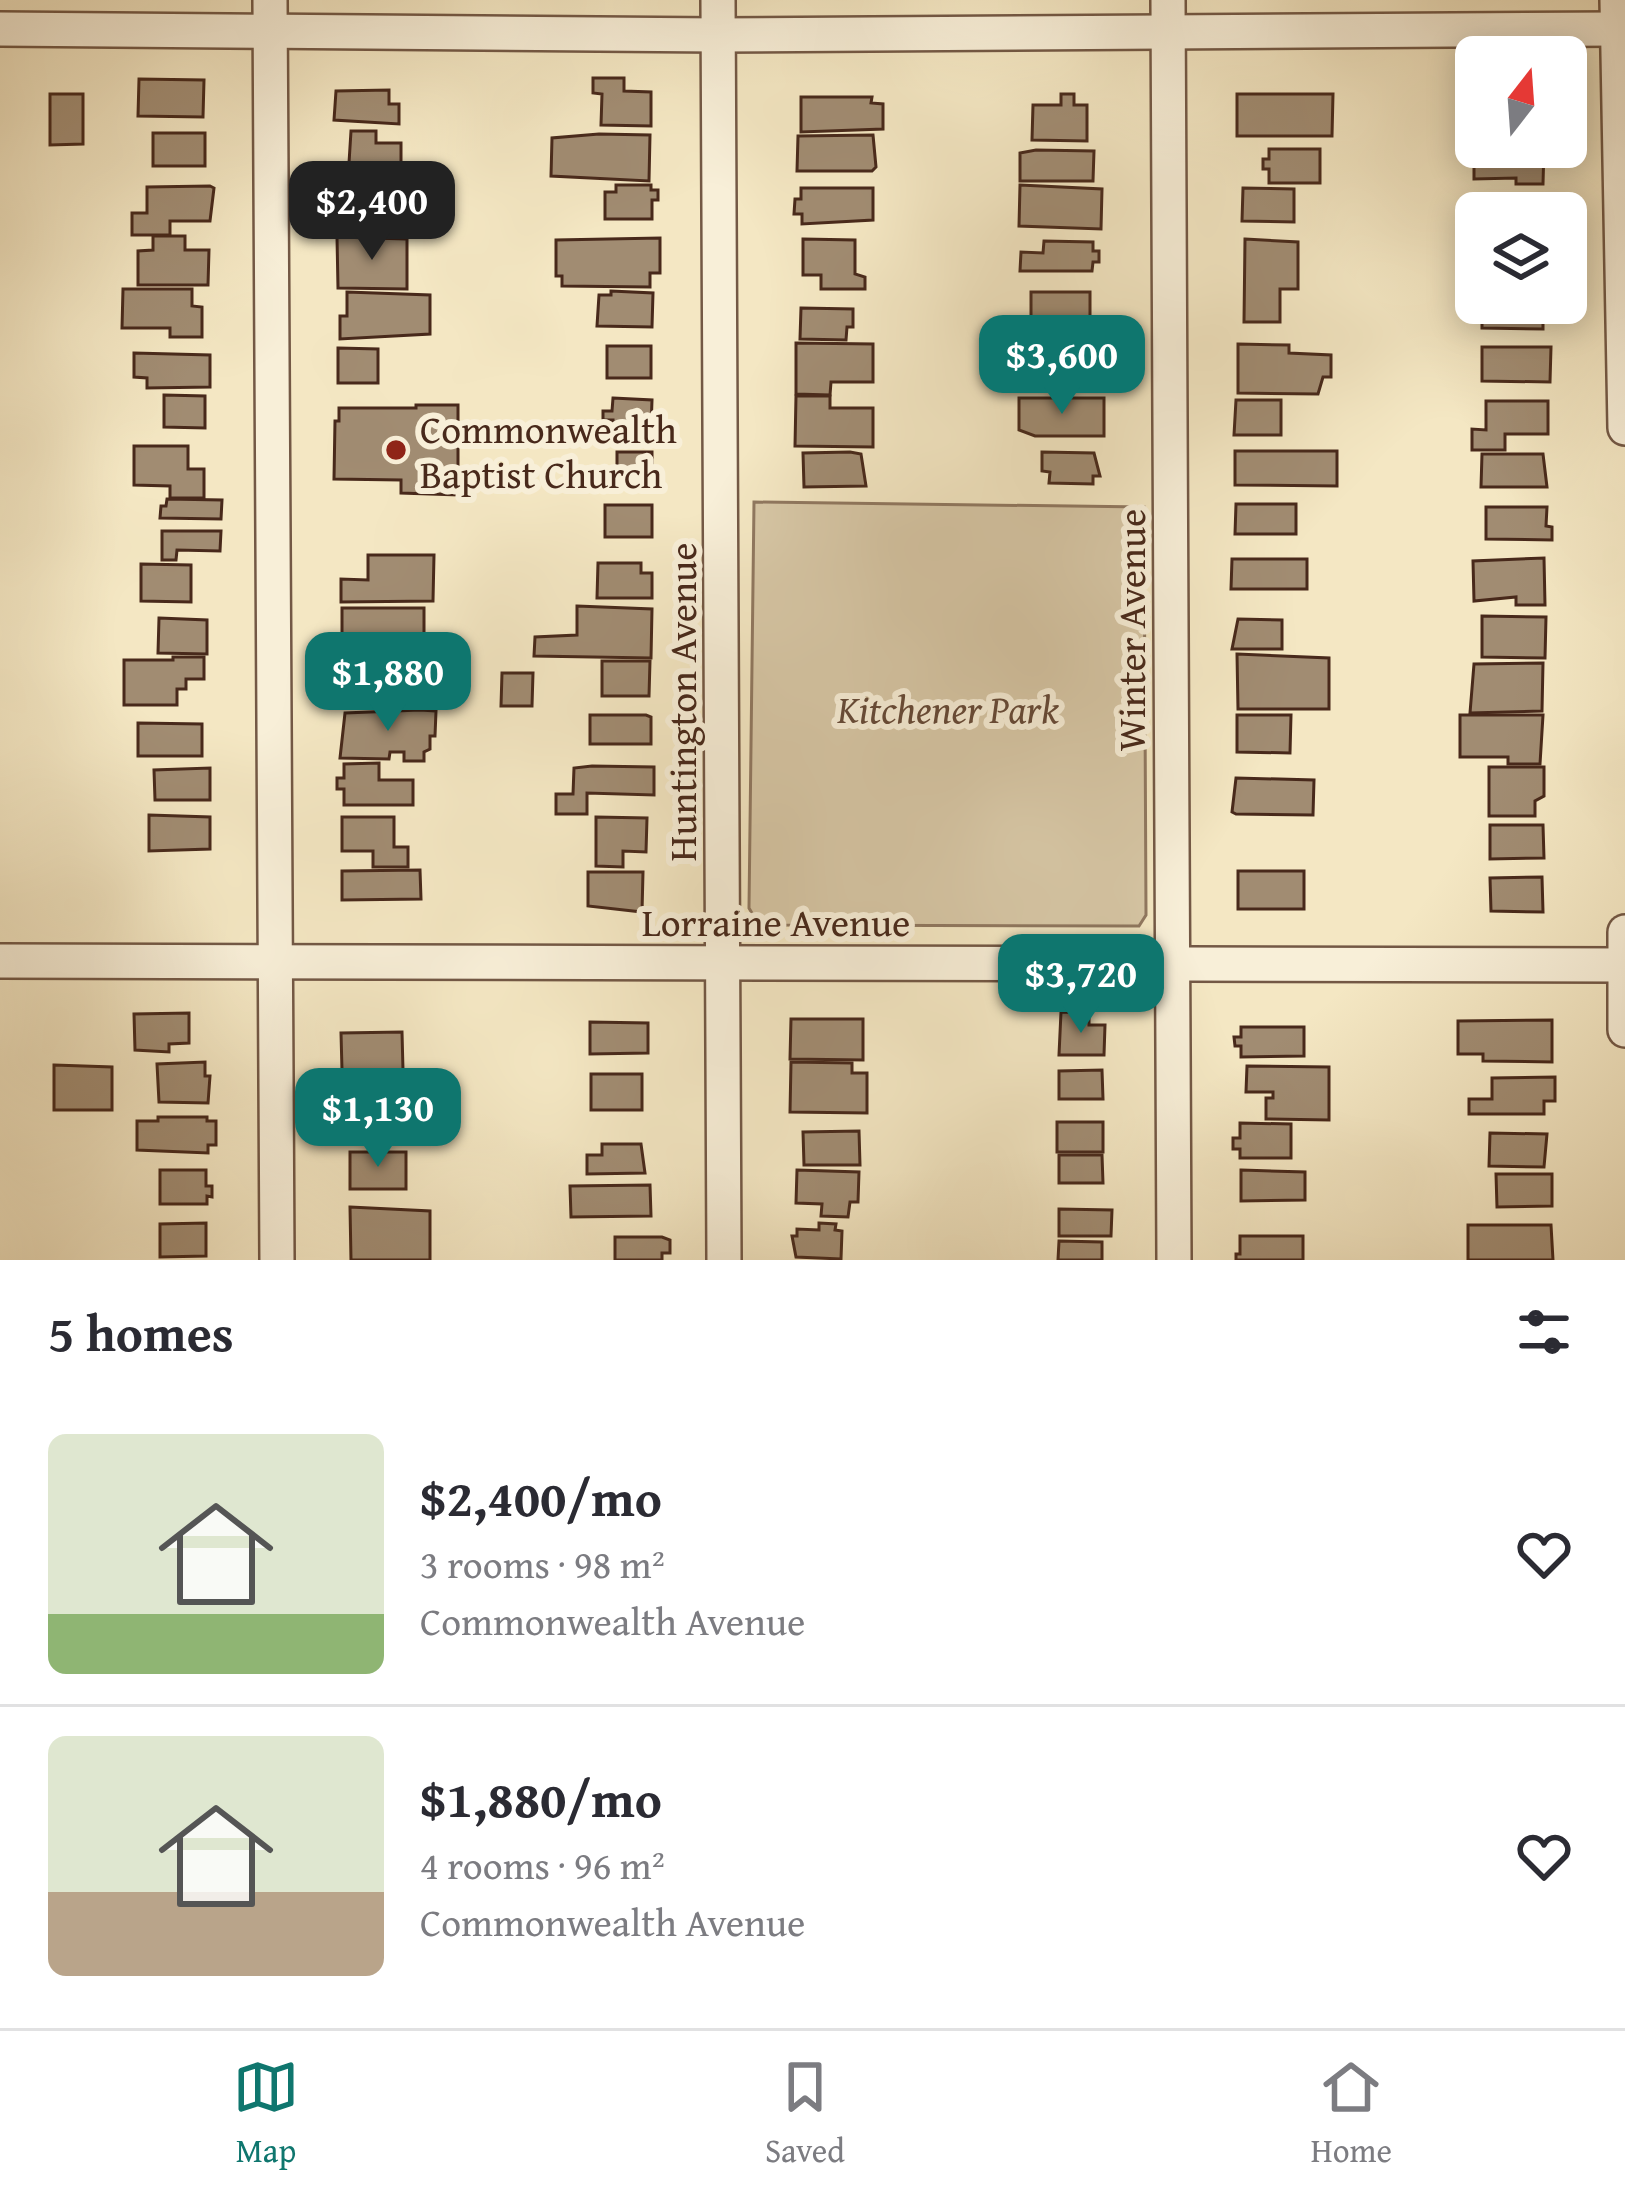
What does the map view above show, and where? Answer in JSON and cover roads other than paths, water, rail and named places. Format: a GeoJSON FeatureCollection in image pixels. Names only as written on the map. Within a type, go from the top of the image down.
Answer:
{"type":"FeatureCollection","features":[{"type":"Feature","properties":{"kind":"street","name":"Huntington Avenue"},"geometry":{"type":"LineString","coordinates":[[718,0],[724,1260]]}},
{"type":"Feature","properties":{"kind":"street"},"geometry":{"type":"LineString","coordinates":[[269,15],[278,1260]]}},
{"type":"Feature","properties":{"kind":"street"},"geometry":{"type":"LineString","coordinates":[[0,29],[269,15],[718,35],[1168,15],[1617,15],[1625,428]]}},
{"type":"Feature","properties":{"kind":"street","name":"Winter Avenue"},"geometry":{"type":"LineString","coordinates":[[1168,15],[1174,1260]]}},
{"type":"Feature","properties":{"kind":"street"},"geometry":{"type":"LineString","coordinates":[[1625,932],[1625,1030]]}},
{"type":"Feature","properties":{"kind":"street","name":"Lorraine Avenue"},"geometry":{"type":"LineString","coordinates":[[0,962],[1624,965]]}},
{"type":"Feature","properties":{"kind":"place","name":"Commonwealth Baptist Church"},"geometry":{"type":"Point","coordinates":[396,450]}},
{"type":"Feature","properties":{"kind":"park label","name":"Kitchener Park"},"geometry":{"type":"Point","coordinates":[948,708]}}]}
